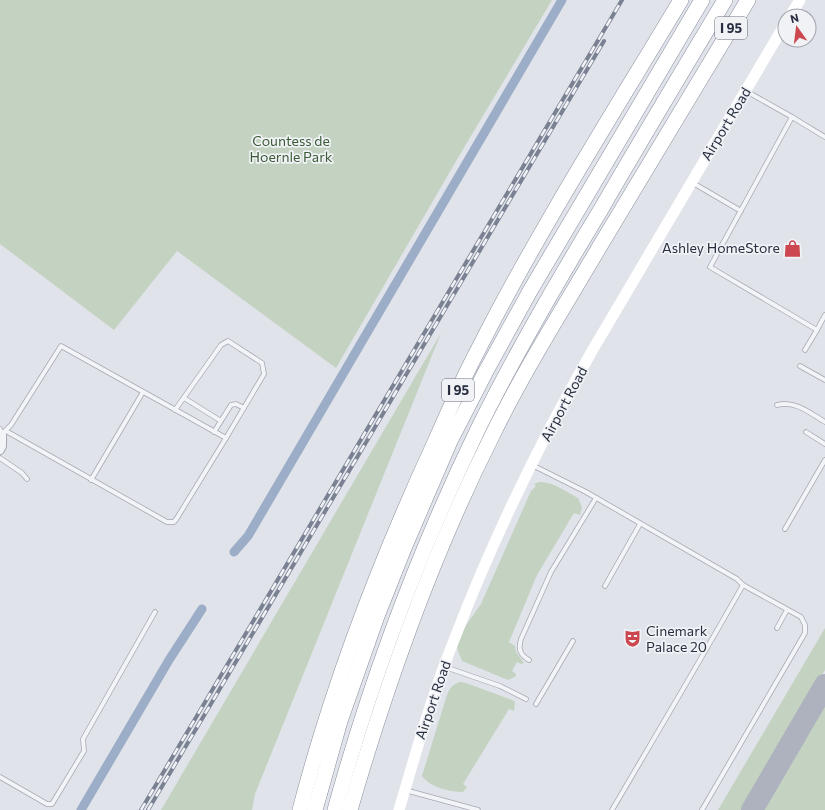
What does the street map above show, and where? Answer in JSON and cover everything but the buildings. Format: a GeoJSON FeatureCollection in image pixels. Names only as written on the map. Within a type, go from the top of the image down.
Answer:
{"type":"FeatureCollection","features":[{"type":"Feature","properties":{"kind":"highway","name":"I 95"},"geometry":{"type":"LineString","coordinates":[[300,810],[311,767],[338,679],[359,623],[411,494],[456,396],[479,348],[537,240],[681,0]]}},
{"type":"Feature","properties":{"kind":"highway"},"geometry":{"type":"LineString","coordinates":[[315,810],[340,721],[377,616],[404,548],[450,441],[530,291],[702,0]]}},
{"type":"Feature","properties":{"kind":"highway"},"geometry":{"type":"LineString","coordinates":[[335,810],[364,711],[394,625],[440,511],[476,435],[536,319],[725,0]]}},
{"type":"Feature","properties":{"kind":"highway","name":"I 95"},"geometry":{"type":"LineString","coordinates":[[350,810],[377,720],[418,604],[482,456],[535,355],[748,0]]}},
{"type":"Feature","properties":{"kind":"street","name":"Airport Road"},"geometry":{"type":"LineString","coordinates":[[399,810],[416,750],[455,636],[497,537],[532,465],[575,380],[777,38]]}},
{"type":"Feature","properties":{"kind":"street"},"geometry":{"type":"LineString","coordinates":[[0,450],[2,446],[3,431]]}},
{"type":"Feature","properties":{"kind":"lane"},"geometry":{"type":"LineString","coordinates":[[746,90],[825,137]]}},
{"type":"Feature","properties":{"kind":"lane"},"geometry":{"type":"LineString","coordinates":[[792,117],[710,267],[817,330]]}},
{"type":"Feature","properties":{"kind":"lane"},"geometry":{"type":"LineString","coordinates":[[692,182],[741,211]]}},
{"type":"Feature","properties":{"kind":"lane"},"geometry":{"type":"LineString","coordinates":[[804,350],[825,316]]}},
{"type":"Feature","properties":{"kind":"lane"},"geometry":{"type":"LineString","coordinates":[[175,410],[221,345],[228,341],[262,364],[264,374],[226,438],[174,522],[167,522],[3,431],[11,425],[61,346],[214,432],[226,438]]}},
{"type":"Feature","properties":{"kind":"lane"},"geometry":{"type":"LineString","coordinates":[[800,366],[825,380]]}},
{"type":"Feature","properties":{"kind":"lane"},"geometry":{"type":"LineString","coordinates":[[91,480],[143,392]]}},
{"type":"Feature","properties":{"kind":"lane"},"geometry":{"type":"LineString","coordinates":[[184,398],[222,421]]}},
{"type":"Feature","properties":{"kind":"lane"},"geometry":{"type":"LineString","coordinates":[[777,405],[784,403],[797,406],[825,422]]}},
{"type":"Feature","properties":{"kind":"lane"},"geometry":{"type":"LineString","coordinates":[[214,432],[231,405],[236,404],[244,408]]}},
{"type":"Feature","properties":{"kind":"lane"},"geometry":{"type":"LineString","coordinates":[[806,432],[825,444]]}},
{"type":"Feature","properties":{"kind":"lane"},"geometry":{"type":"LineString","coordinates":[[0,458],[22,473],[27,479]]}},
{"type":"Feature","properties":{"kind":"lane"},"geometry":{"type":"LineString","coordinates":[[785,529],[825,460]]}},
{"type":"Feature","properties":{"kind":"lane"},"geometry":{"type":"LineString","coordinates":[[532,465],[596,498],[737,579],[742,585],[803,620],[805,625],[805,633],[702,810]]}},
{"type":"Feature","properties":{"kind":"lane"},"geometry":{"type":"LineString","coordinates":[[529,660],[520,652],[519,644],[521,639],[551,572],[596,498]]}},
{"type":"Feature","properties":{"kind":"lane"},"geometry":{"type":"LineString","coordinates":[[605,586],[640,524]]}},
{"type":"Feature","properties":{"kind":"lane"},"geometry":{"type":"LineString","coordinates":[[612,810],[695,669],[742,585]]}},
{"type":"Feature","properties":{"kind":"lane"},"geometry":{"type":"LineString","coordinates":[[777,628],[787,610]]}},
{"type":"Feature","properties":{"kind":"lane"},"geometry":{"type":"LineString","coordinates":[[0,777],[47,804],[52,804],[84,751],[83,739],[155,612]]}},
{"type":"Feature","properties":{"kind":"lane"},"geometry":{"type":"LineString","coordinates":[[536,704],[573,641]]}},
{"type":"Feature","properties":{"kind":"lane"},"geometry":{"type":"LineString","coordinates":[[444,667],[500,686],[526,699]]}},
{"type":"Feature","properties":{"kind":"lane"},"geometry":{"type":"LineString","coordinates":[[405,790],[478,810]]}},
{"type":"Feature","properties":{"kind":"green space","name":"Countess de Hoernle Park"},"geometry":{"type":"Polygon","coordinates":[[[0,0],[552,0],[459,156],[336,368],[177,251],[114,330],[0,244],[0,0]]]}},
{"type":"Feature","properties":{"kind":"green space"},"geometry":{"type":"Polygon","coordinates":[[[441,333],[255,794],[252,810],[161,810],[441,333]]]}},
{"type":"Feature","properties":{"kind":"green space"},"geometry":{"type":"Polygon","coordinates":[[[539,482],[554,485],[578,498],[582,507],[580,515],[574,513],[537,575],[509,642],[515,646],[516,652],[524,663],[521,664],[517,662],[512,671],[516,674],[516,676],[508,680],[462,661],[457,645],[464,628],[481,604],[531,491],[536,486],[534,484],[539,482]]]}},
{"type":"Feature","properties":{"kind":"green space"},"geometry":{"type":"Polygon","coordinates":[[[825,628],[825,670],[743,810],[718,810],[825,628]]]}},
{"type":"Feature","properties":{"kind":"green space"},"geometry":{"type":"Polygon","coordinates":[[[460,682],[515,702],[514,711],[509,709],[463,784],[467,787],[463,792],[440,788],[425,780],[422,776],[448,692],[452,686],[460,682]]]}},
{"type":"Feature","properties":{"kind":"green space"},"geometry":{"type":"Polygon","coordinates":[[[825,701],[825,810],[761,810],[825,701]]]}},
{"type":"Feature","properties":{"kind":"waterway"},"geometry":{"type":"LineString","coordinates":[[234,552],[248,536],[562,0]]}},
{"type":"Feature","properties":{"kind":"waterway"},"geometry":{"type":"LineString","coordinates":[[81,810],[169,660],[202,609]]}},
{"type":"Feature","properties":{"kind":"taxiway"},"geometry":{"type":"LineString","coordinates":[[752,810],[825,685]]}},
{"type":"Feature","properties":{"kind":"railway"},"geometry":{"type":"LineString","coordinates":[[141,810],[622,0]]}},
{"type":"Feature","properties":{"kind":"railway"},"geometry":{"type":"LineString","coordinates":[[148,810],[604,41]]}},
{"type":"Feature","properties":{"kind":"place","name":"Ashley HomeStore"},"geometry":{"type":"Point","coordinates":[793,248]}},
{"type":"Feature","properties":{"kind":"place","name":"Cinemark Palace 20"},"geometry":{"type":"Point","coordinates":[633,639]}}]}
